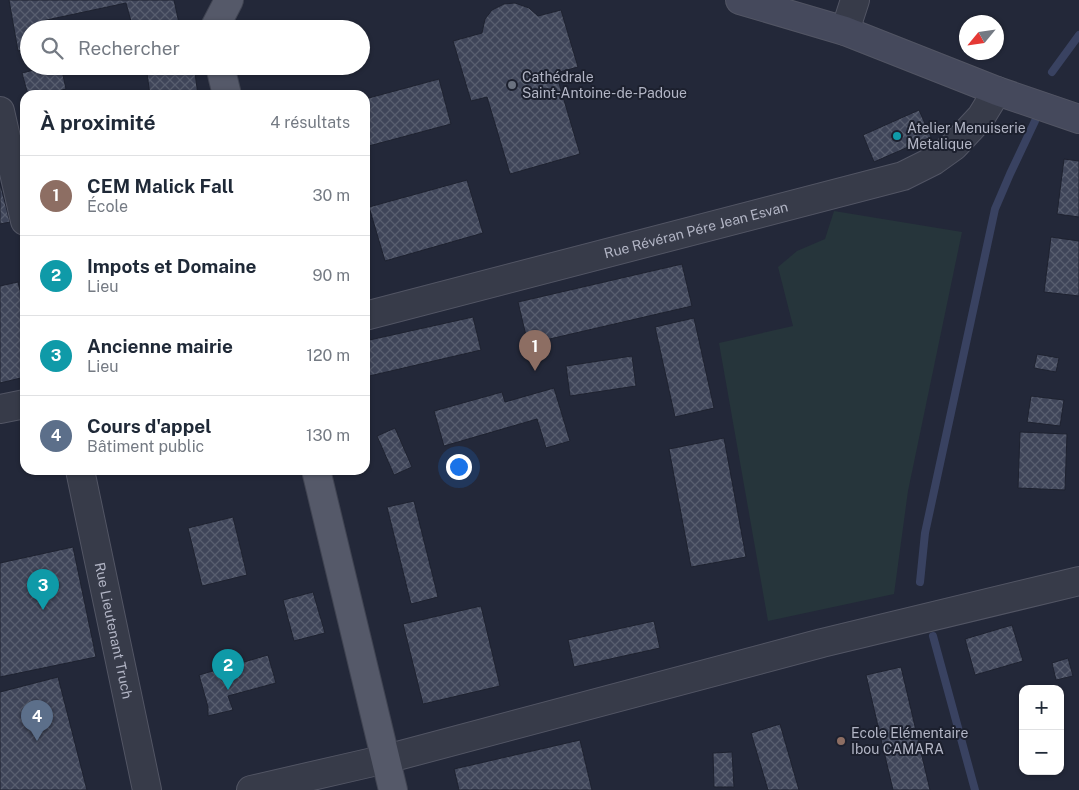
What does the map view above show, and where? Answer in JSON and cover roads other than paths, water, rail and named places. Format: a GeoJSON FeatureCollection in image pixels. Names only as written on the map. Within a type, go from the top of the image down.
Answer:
{"type":"FeatureCollection","features":[{"type":"Feature","properties":{"kind":"main road"},"geometry":{"type":"LineString","coordinates":[[204,0],[210,20]]}},
{"type":"Feature","properties":{"kind":"main road"},"geometry":{"type":"LineString","coordinates":[[218,20],[229,0]]}},
{"type":"Feature","properties":{"kind":"main road"},"geometry":{"type":"LineString","coordinates":[[740,0],[845,31],[997,91],[1079,118]]}},
{"type":"Feature","properties":{"kind":"main road"},"geometry":{"type":"LineString","coordinates":[[222,75],[226,90]]}},
{"type":"Feature","properties":{"kind":"main road"},"geometry":{"type":"LineString","coordinates":[[317,475],[393,790]]}},
{"type":"Feature","properties":{"kind":"street"},"geometry":{"type":"LineString","coordinates":[[845,31],[855,0]]}},
{"type":"Feature","properties":{"kind":"street","name":"Rue Révéran Pére Jean Esvan"},"geometry":{"type":"LineString","coordinates":[[370,315],[903,176],[933,161],[954,146],[981,117],[997,91]]}},
{"type":"Feature","properties":{"kind":"street"},"geometry":{"type":"LineString","coordinates":[[0,110],[20,199]]}},
{"type":"Feature","properties":{"kind":"street"},"geometry":{"type":"LineString","coordinates":[[0,409],[20,405]]}},
{"type":"Feature","properties":{"kind":"street","name":"Rue Lieutenant Truch"},"geometry":{"type":"LineString","coordinates":[[81,475],[147,790]]}},
{"type":"Feature","properties":{"kind":"street"},"geometry":{"type":"LineString","coordinates":[[251,790],[386,759],[822,643],[1079,581]]}},
{"type":"Feature","properties":{"kind":"waterway"},"geometry":{"type":"LineString","coordinates":[[1052,72],[1079,35]]}},
{"type":"Feature","properties":{"kind":"waterway"},"geometry":{"type":"LineString","coordinates":[[920,582],[925,533],[995,209],[1035,121]]}},
{"type":"Feature","properties":{"kind":"waterway"},"geometry":{"type":"LineString","coordinates":[[933,636],[975,790]]}},
{"type":"Feature","properties":{"kind":"place","name":"Cathédrale Saint-Antoine-de-Padoue"},"geometry":{"type":"Point","coordinates":[512,85]}},
{"type":"Feature","properties":{"kind":"place","name":"Atelier Menuiserie Metalique"},"geometry":{"type":"Point","coordinates":[897,136]}},
{"type":"Feature","properties":{"kind":"place","name":"CEM Malick Fall"},"geometry":{"type":"Point","coordinates":[535,371]}},
{"type":"Feature","properties":{"kind":"place","name":"Ancienne mairie"},"geometry":{"type":"Point","coordinates":[43,610]}},
{"type":"Feature","properties":{"kind":"place","name":"Impots et Domaine"},"geometry":{"type":"Point","coordinates":[228,690]}},
{"type":"Feature","properties":{"kind":"place","name":"Cours d'appel"},"geometry":{"type":"Point","coordinates":[37,741]}},
{"type":"Feature","properties":{"kind":"place","name":"Ecole Elémentaire Ibou CAMARA"},"geometry":{"type":"Point","coordinates":[841,741]}}]}
